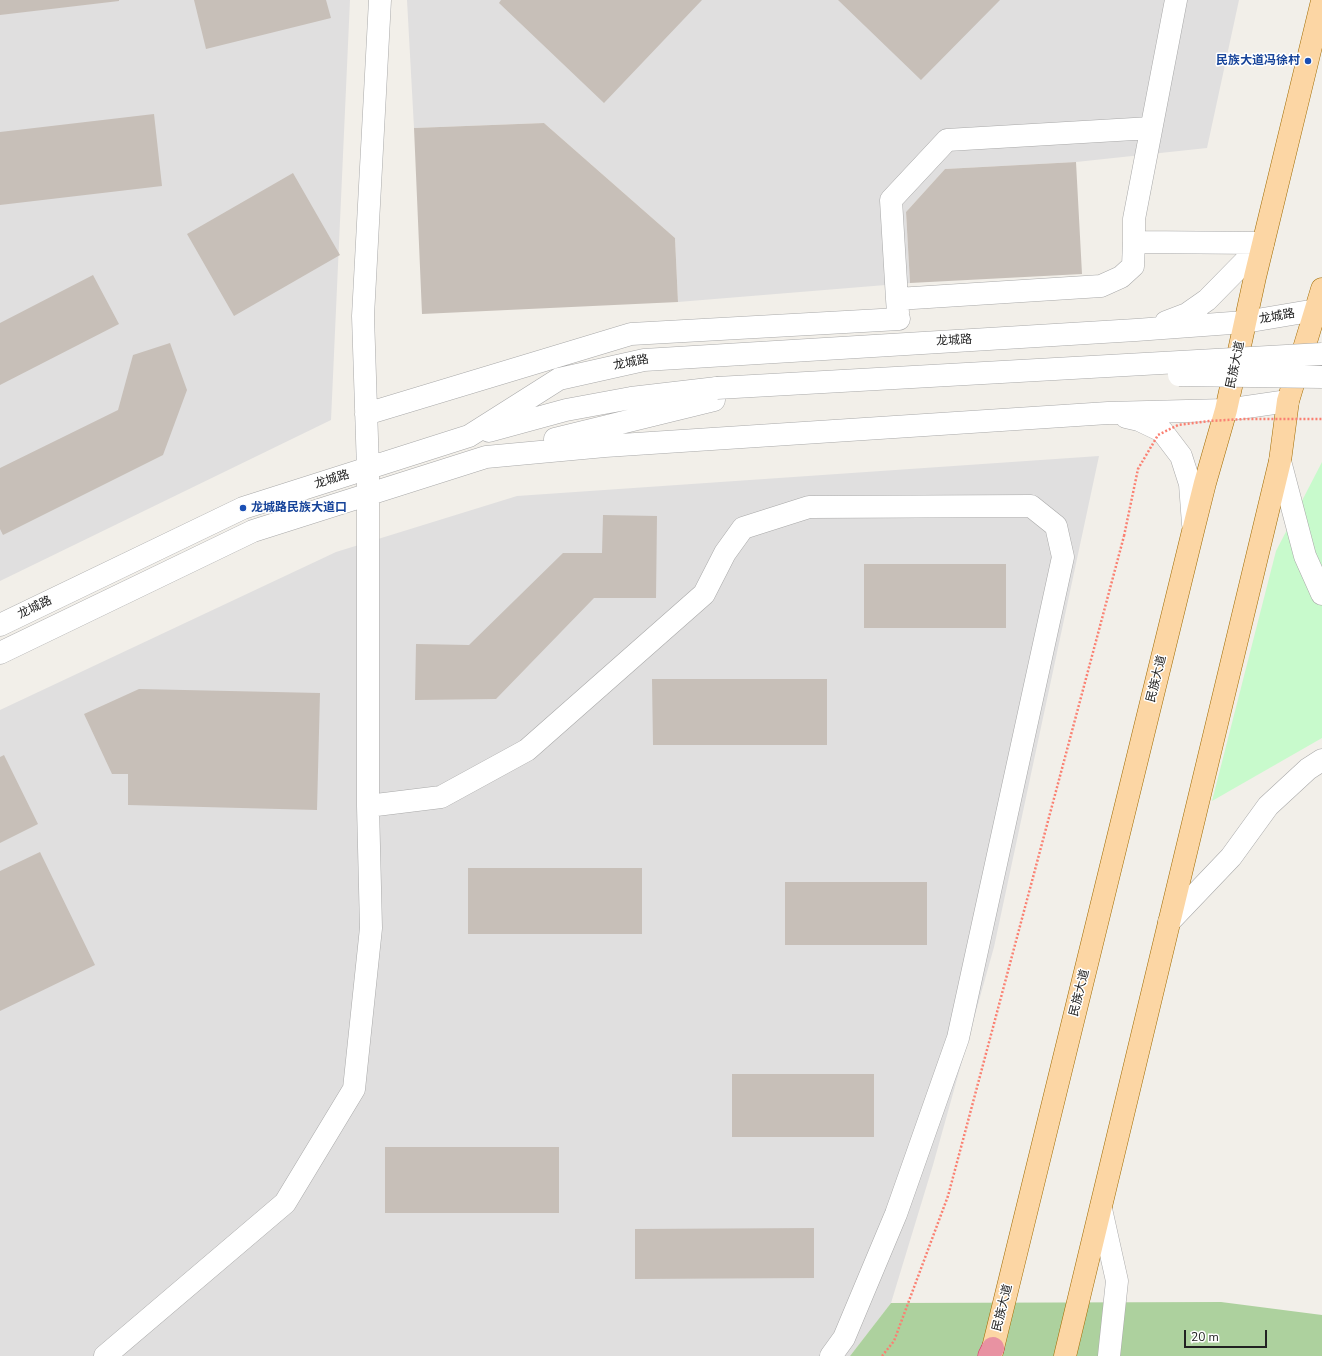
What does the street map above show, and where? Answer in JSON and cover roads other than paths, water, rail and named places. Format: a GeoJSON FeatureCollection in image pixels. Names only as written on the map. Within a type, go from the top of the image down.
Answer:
{"type":"FeatureCollection","features":[{"type":"Feature","properties":{"kind":"main road","name":"民族大道"},"geometry":{"type":"LineString","coordinates":[[991,1353],[1194,527],[1226,410],[1263,243],[1322,2]]}},
{"type":"Feature","properties":{"kind":"main road"},"geometry":{"type":"LineString","coordinates":[[1065,1356],[1280,461],[1288,401],[1322,289]]}},
{"type":"Feature","properties":{"kind":"street"},"geometry":{"type":"LineString","coordinates":[[105,1356],[285,1203],[354,1089],[371,928],[368,806],[368,469],[363,316],[380,0]]}},
{"type":"Feature","properties":{"kind":"street"},"geometry":{"type":"LineString","coordinates":[[366,414],[631,334],[898,309],[1101,286],[1121,277],[1133,266],[1134,219],[1176,0]]}},
{"type":"Feature","properties":{"kind":"street"},"geometry":{"type":"LineString","coordinates":[[901,344],[891,200],[947,140],[1152,128]]}},
{"type":"Feature","properties":{"kind":"street"},"geometry":{"type":"LineString","coordinates":[[1134,242],[1263,243]]}},
{"type":"Feature","properties":{"kind":"street"},"geometry":{"type":"LineString","coordinates":[[1136,330],[1171,321],[1187,314],[1222,287],[1263,243]]}},
{"type":"Feature","properties":{"kind":"street","name":"龙城路"},"geometry":{"type":"LineString","coordinates":[[0,625],[243,508],[469,436],[559,379],[644,360],[1245,322],[1316,310]]}},
{"type":"Feature","properties":{"kind":"street"},"geometry":{"type":"LineString","coordinates":[[469,436],[566,410],[631,398],[1322,354]]}},
{"type":"Feature","properties":{"kind":"street"},"geometry":{"type":"LineString","coordinates":[[486,457],[717,393],[1142,375],[1322,365]]}},
{"type":"Feature","properties":{"kind":"street"},"geometry":{"type":"LineString","coordinates":[[1142,375],[1322,377]]}},
{"type":"Feature","properties":{"kind":"street","name":"龙城路"},"geometry":{"type":"LineString","coordinates":[[0,653],[253,532],[486,457],[613,445],[1108,413],[1226,410],[1288,401]]}},
{"type":"Feature","properties":{"kind":"street"},"geometry":{"type":"LineString","coordinates":[[1108,413],[1139,420],[1162,431],[1181,456],[1190,484],[1194,527]]}},
{"type":"Feature","properties":{"kind":"street"},"geometry":{"type":"LineString","coordinates":[[1280,461],[1305,556],[1322,594]]}},
{"type":"Feature","properties":{"kind":"street"},"geometry":{"type":"LineString","coordinates":[[368,806],[441,797],[527,750],[704,594],[725,553],[743,528],[809,507],[1031,506],[1056,526],[1063,557],[958,1038],[896,1214],[844,1338],[830,1356]]}},
{"type":"Feature","properties":{"kind":"street"},"geometry":{"type":"LineString","coordinates":[[1169,922],[1230,857],[1268,806],[1308,769],[1322,760]]}},
{"type":"Feature","properties":{"kind":"street"},"geometry":{"type":"LineString","coordinates":[[1101,1209],[1117,1281],[1109,1356]]}},
{"type":"Feature","properties":{"kind":"place","name":"民族大道冯徐村"},"geometry":{"type":"Point","coordinates":[1308,61]}},
{"type":"Feature","properties":{"kind":"place","name":"龙城路民族大道口"},"geometry":{"type":"Point","coordinates":[243,508]}}]}
